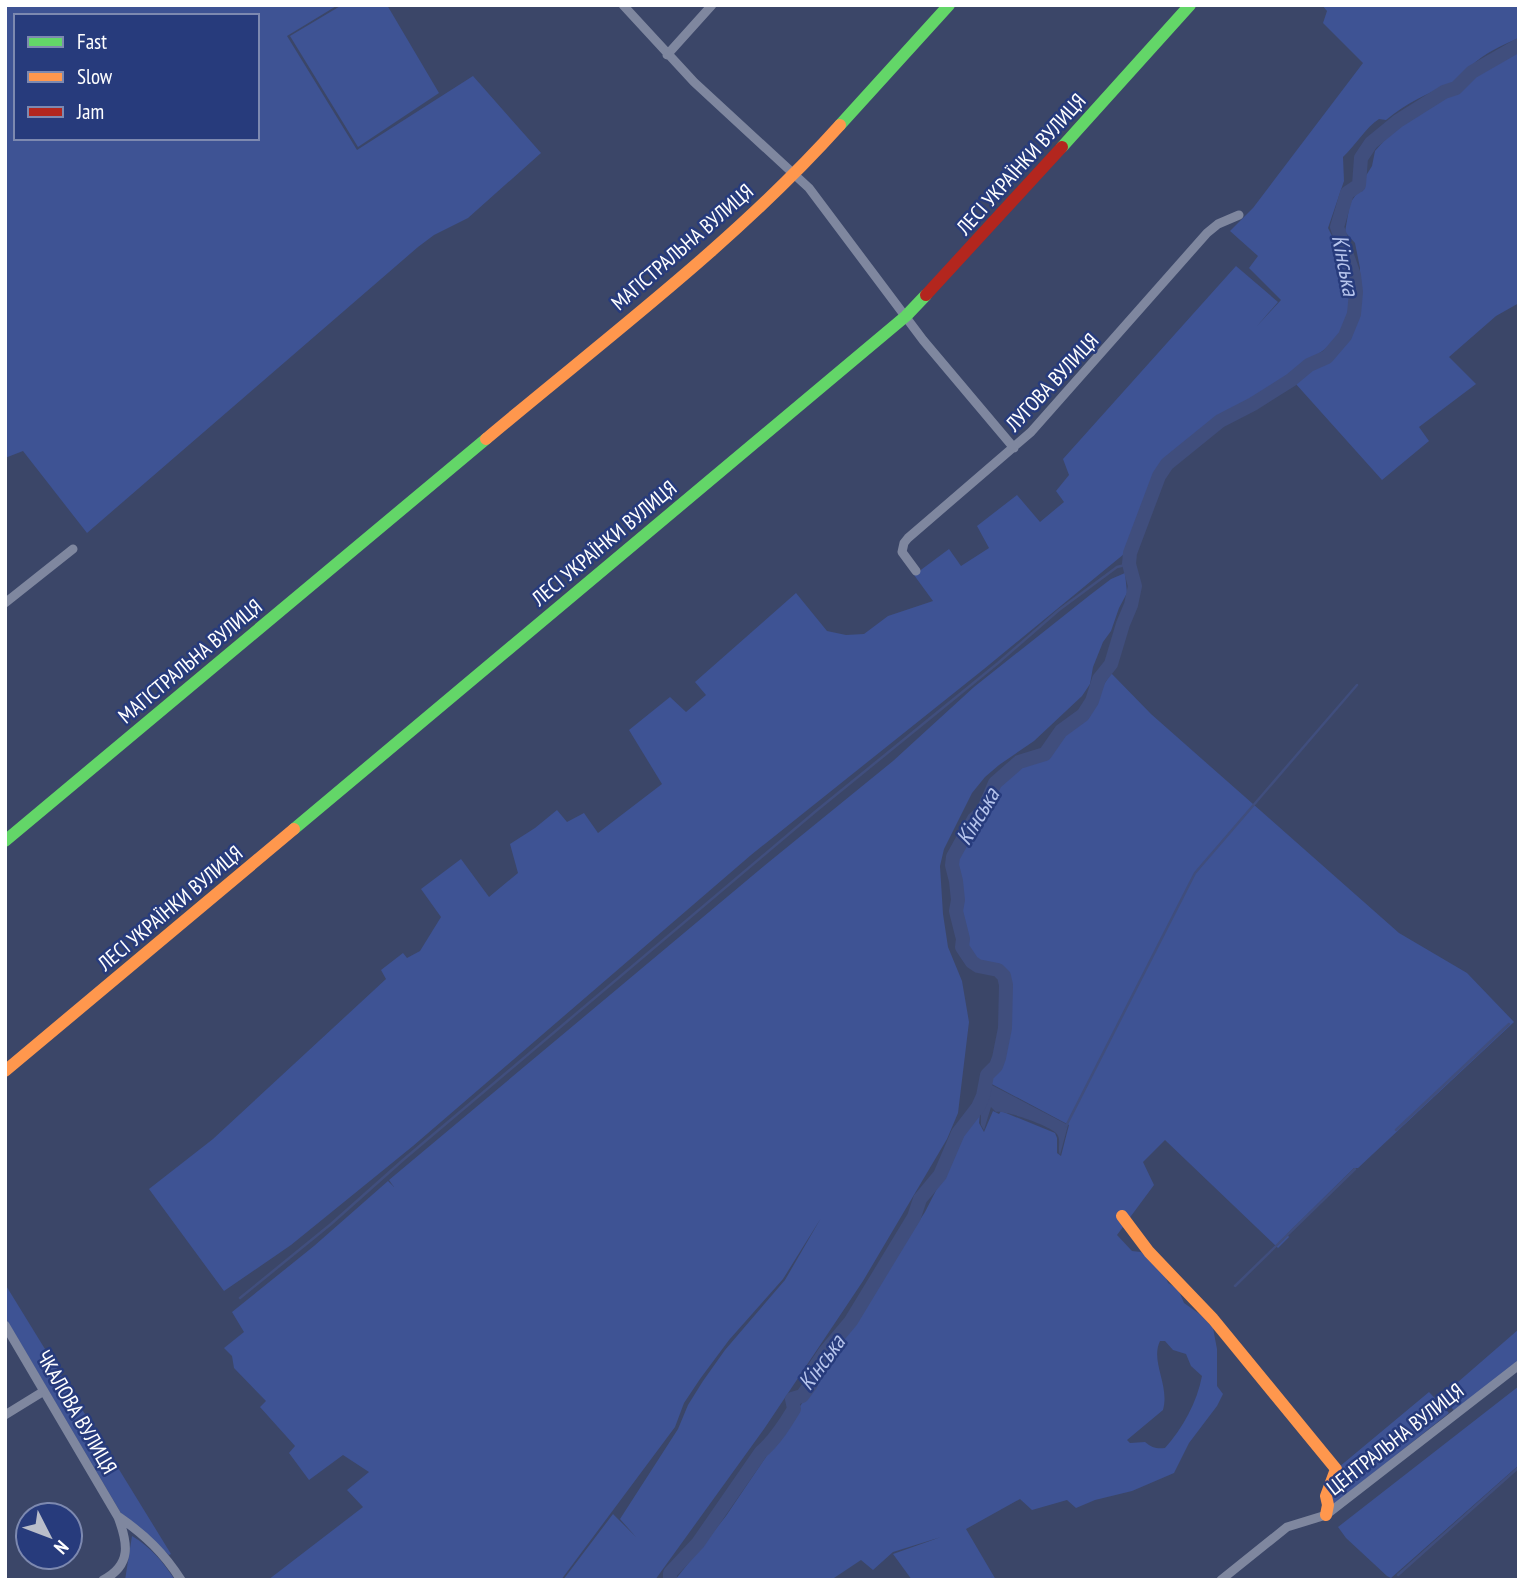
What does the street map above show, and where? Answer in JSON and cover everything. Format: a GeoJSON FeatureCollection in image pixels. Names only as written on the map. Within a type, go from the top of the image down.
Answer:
{"type":"FeatureCollection","features":[{"type":"Feature","properties":{"kind":"street"},"geometry":{"type":"LineString","coordinates":[[623,5],[667,55],[813,194],[923,340],[1014,448]]}},
{"type":"Feature","properties":{"kind":"street"},"geometry":{"type":"LineString","coordinates":[[667,55],[712,5]]}},
{"type":"Feature","properties":{"kind":"street","name":"МАГІСТРАЛЬНА ВУЛИЦЯ"},"geometry":{"type":"LineString","coordinates":[[5,841],[701,259],[795,175],[949,5]]}},
{"type":"Feature","properties":{"kind":"street","name":"ЛЕСІ УКРАЇНКИ ВУЛИЦЯ"},"geometry":{"type":"LineString","coordinates":[[5,1071],[906,316],[1190,5]]}},
{"type":"Feature","properties":{"kind":"street","name":"ЛУГОВА ВУЛИЦЯ"},"geometry":{"type":"LineString","coordinates":[[916,571],[902,552],[904,543],[1014,448],[1064,398],[1207,233],[1239,215]]}},
{"type":"Feature","properties":{"kind":"street"},"geometry":{"type":"LineString","coordinates":[[5,603],[73,549]]}},
{"type":"Feature","properties":{"kind":"street"},"geometry":{"type":"LineString","coordinates":[[1122,1216],[1149,1252],[1213,1319],[1336,1469],[1326,1496],[1326,1515]]}},
{"type":"Feature","properties":{"kind":"street","name":"ЧКАЛОВА ВУЛИЦЯ"},"geometry":{"type":"LineString","coordinates":[[5,1325],[118,1517],[127,1540],[124,1556],[116,1573],[103,1580]]}},
{"type":"Feature","properties":{"kind":"street","name":"ЦЕНТРАЛЬНА ВУЛИЦЯ"},"geometry":{"type":"LineString","coordinates":[[1221,1580],[1287,1527],[1326,1515],[1519,1365]]}},
{"type":"Feature","properties":{"kind":"street"},"geometry":{"type":"LineString","coordinates":[[5,1415],[44,1391]]}},
{"type":"Feature","properties":{"kind":"street","name":"ЧКАЛОВА ВУЛИЦЯ"},"geometry":{"type":"LineString","coordinates":[[118,1517],[145,1536],[167,1558],[181,1580]]}},
{"type":"Feature","properties":{"kind":"shaded area"},"geometry":{"type":"Polygon","coordinates":[[[5,5],[338,5],[287,36],[357,150],[473,76],[541,153],[468,218],[434,235],[418,247],[87,533],[23,451],[5,458],[5,5]]]}},
{"type":"Feature","properties":{"kind":"shaded area"},"geometry":{"type":"Polygon","coordinates":[[[342,5],[387,5],[439,93],[358,147],[290,36],[342,5]]]}},
{"type":"Feature","properties":{"kind":"shaded area"},"geometry":{"type":"Polygon","coordinates":[[[1322,5],[1519,5],[1519,38],[1482,57],[1455,83],[1401,108],[1386,120],[1379,119],[1343,157],[1344,181],[1328,228],[1350,272],[1351,297],[1339,339],[1267,391],[1209,423],[1181,445],[1161,466],[1149,488],[1124,554],[751,855],[413,1146],[291,1245],[224,1291],[149,1189],[213,1139],[386,979],[381,970],[403,953],[407,958],[420,951],[441,917],[421,889],[461,859],[489,897],[518,873],[510,844],[557,810],[567,822],[584,813],[598,833],[662,784],[629,730],[670,697],[686,712],[706,695],[695,682],[796,593],[827,631],[846,635],[864,634],[888,616],[933,601],[914,575],[949,549],[961,566],[989,548],[977,526],[1017,495],[1040,522],[1064,502],[1056,491],[1069,475],[1063,459],[1236,266],[1278,302],[1257,326],[1281,300],[1249,268],[1258,256],[1230,231],[1253,208],[1363,63],[1323,23],[1327,11],[1322,5]]]}},
{"type":"Feature","properties":{"kind":"shaded area"},"geometry":{"type":"Polygon","coordinates":[[[1519,52],[1519,303],[1496,316],[1449,357],[1476,384],[1419,427],[1429,441],[1382,480],[1295,383],[1341,348],[1358,318],[1360,268],[1355,243],[1345,232],[1350,203],[1358,192],[1363,191],[1364,179],[1372,166],[1375,151],[1399,124],[1459,89],[1504,57],[1519,52]]]}},
{"type":"Feature","properties":{"kind":"shaded area"},"geometry":{"type":"Polygon","coordinates":[[[1125,573],[1127,593],[1111,631],[1103,642],[1093,667],[1090,684],[1082,696],[1034,741],[985,777],[972,793],[944,849],[940,866],[943,914],[948,947],[962,981],[969,1022],[958,1113],[947,1139],[863,1281],[764,1429],[655,1580],[563,1580],[613,1514],[636,1537],[620,1519],[678,1429],[688,1405],[703,1381],[725,1350],[785,1280],[821,1218],[783,1279],[729,1340],[700,1379],[684,1403],[675,1427],[561,1580],[268,1580],[363,1507],[347,1490],[369,1472],[343,1455],[309,1480],[289,1453],[295,1446],[260,1407],[266,1401],[234,1368],[232,1356],[224,1348],[244,1332],[232,1312],[314,1246],[388,1181],[394,1187],[389,1180],[893,761],[974,687],[1111,579],[1125,573]]]}},
{"type":"Feature","properties":{"kind":"shaded area"},"geometry":{"type":"Polygon","coordinates":[[[1111,673],[1151,714],[1399,933],[1467,973],[1514,1022],[1358,1168],[1354,1168],[1287,1234],[1289,1237],[1278,1248],[1165,1140],[1143,1162],[1154,1185],[1117,1235],[1132,1251],[1141,1252],[1163,1271],[1168,1283],[1178,1289],[1184,1303],[1213,1328],[1217,1349],[1217,1386],[1223,1394],[1189,1443],[1174,1473],[1132,1491],[1095,1500],[1076,1508],[1067,1500],[1032,1510],[1020,1499],[966,1529],[996,1580],[912,1580],[893,1554],[941,1537],[893,1552],[873,1570],[861,1560],[831,1580],[675,1580],[726,1516],[809,1393],[925,1212],[971,1122],[980,1113],[979,1123],[984,1132],[993,1111],[999,1114],[1001,1111],[1055,1133],[1057,1153],[1061,1156],[1069,1125],[988,1082],[988,1078],[1000,1066],[1007,1044],[1009,985],[1000,965],[975,961],[967,949],[956,858],[986,811],[990,796],[1004,778],[1021,766],[1045,760],[1066,733],[1083,719],[1111,673]],[[1160,1341],[1157,1357],[1164,1392],[1163,1410],[1127,1440],[1130,1443],[1145,1442],[1155,1448],[1165,1448],[1178,1432],[1197,1395],[1202,1376],[1191,1366],[1186,1354],[1173,1350],[1165,1341],[1160,1341]]]}},
{"type":"Feature","properties":{"kind":"shaded area"},"geometry":{"type":"Polygon","coordinates":[[[984,1081],[1068,1125],[1060,1155],[1056,1133],[1036,1122],[996,1112],[991,1107],[984,1130],[981,1125],[981,1111],[977,1113],[973,1110],[981,1097],[984,1081]]]}},
{"type":"Feature","properties":{"kind":"shaded area"},"geometry":{"type":"Polygon","coordinates":[[[5,1284],[171,1554],[122,1515],[5,1317],[5,1284]]]}},
{"type":"Feature","properties":{"kind":"shaded area"},"geometry":{"type":"Polygon","coordinates":[[[1519,1329],[1519,1362],[1454,1411],[1443,1395],[1519,1329]]]}},
{"type":"Feature","properties":{"kind":"shaded area"},"geometry":{"type":"Polygon","coordinates":[[[1519,1386],[1519,1465],[1391,1578],[1387,1576],[1346,1538],[1338,1527],[1519,1386]]]}},
{"type":"Feature","properties":{"kind":"shaded area"},"geometry":{"type":"Polygon","coordinates":[[[1429,1392],[1449,1413],[1332,1506],[1329,1494],[1339,1467],[1429,1392]]]}},
{"type":"Feature","properties":{"kind":"shaded area"},"geometry":{"type":"Polygon","coordinates":[[[132,1536],[156,1556],[175,1580],[125,1580],[132,1536]]]}},
{"type":"Feature","properties":{"kind":"waterway","name":"Кінська"},"geometry":{"type":"LineString","coordinates":[[670,1580],[670,1573],[698,1543],[761,1452],[783,1426],[794,1409],[792,1399],[802,1396],[811,1384],[811,1373],[851,1321],[914,1217],[920,1199],[940,1175],[958,1133],[983,1096],[987,1075],[996,1066],[999,1058],[1005,1028],[1006,985],[1004,976],[998,970],[978,966],[962,947],[963,939],[956,911],[958,900],[953,857],[974,819],[983,811],[995,783],[1019,762],[1045,754],[1061,731],[1083,715],[1092,701],[1099,679],[1111,664],[1131,605],[1135,586],[1129,564],[1130,553],[1159,476],[1167,464],[1220,421],[1253,404],[1309,365],[1327,357],[1345,336],[1354,314],[1356,292],[1354,275],[1337,227],[1347,193],[1359,185],[1361,158],[1371,143],[1398,121],[1444,92],[1456,88],[1472,72],[1519,45]]}},
{"type":"Feature","properties":{"kind":"waterway"},"geometry":{"type":"LineString","coordinates":[[240,1298],[331,1224],[816,811],[1059,610],[1117,567],[1129,564]]}},
{"type":"Feature","properties":{"kind":"waterway"},"geometry":{"type":"LineString","coordinates":[[1066,1126],[1195,873],[1357,685]]}},
{"type":"Feature","properties":{"kind":"waterway"},"geometry":{"type":"LineString","coordinates":[[1396,1130],[1509,1024]]}},
{"type":"Feature","properties":{"kind":"waterway"},"geometry":{"type":"LineString","coordinates":[[1235,1286],[1355,1169]]}},
{"type":"Feature","properties":{"kind":"waterway"},"geometry":{"type":"LineString","coordinates":[[1398,1575],[1519,1467]]}},
{"type":"Feature","properties":{"kind":"traffic: fast"},"geometry":{"type":"LineString","coordinates":[[840,125],[949,5]]}},
{"type":"Feature","properties":{"kind":"traffic: fast"},"geometry":{"type":"LineString","coordinates":[[1062,147],[1190,5]]}},
{"type":"Feature","properties":{"kind":"traffic: fast"},"geometry":{"type":"LineString","coordinates":[[294,829],[906,316],[926,295]]}},
{"type":"Feature","properties":{"kind":"traffic: fast"},"geometry":{"type":"LineString","coordinates":[[5,841],[486,439]]}},
{"type":"Feature","properties":{"kind":"traffic: slow"},"geometry":{"type":"LineString","coordinates":[[486,439],[713,249],[800,168],[840,125]]}},
{"type":"Feature","properties":{"kind":"traffic: slow"},"geometry":{"type":"LineString","coordinates":[[5,1071],[294,829]]}},
{"type":"Feature","properties":{"kind":"traffic: slow"},"geometry":{"type":"LineString","coordinates":[[1122,1216],[1149,1252],[1213,1319],[1336,1469],[1326,1496],[1326,1515]]}},
{"type":"Feature","properties":{"kind":"traffic: jam"},"geometry":{"type":"LineString","coordinates":[[926,295],[1062,147]]}}]}
